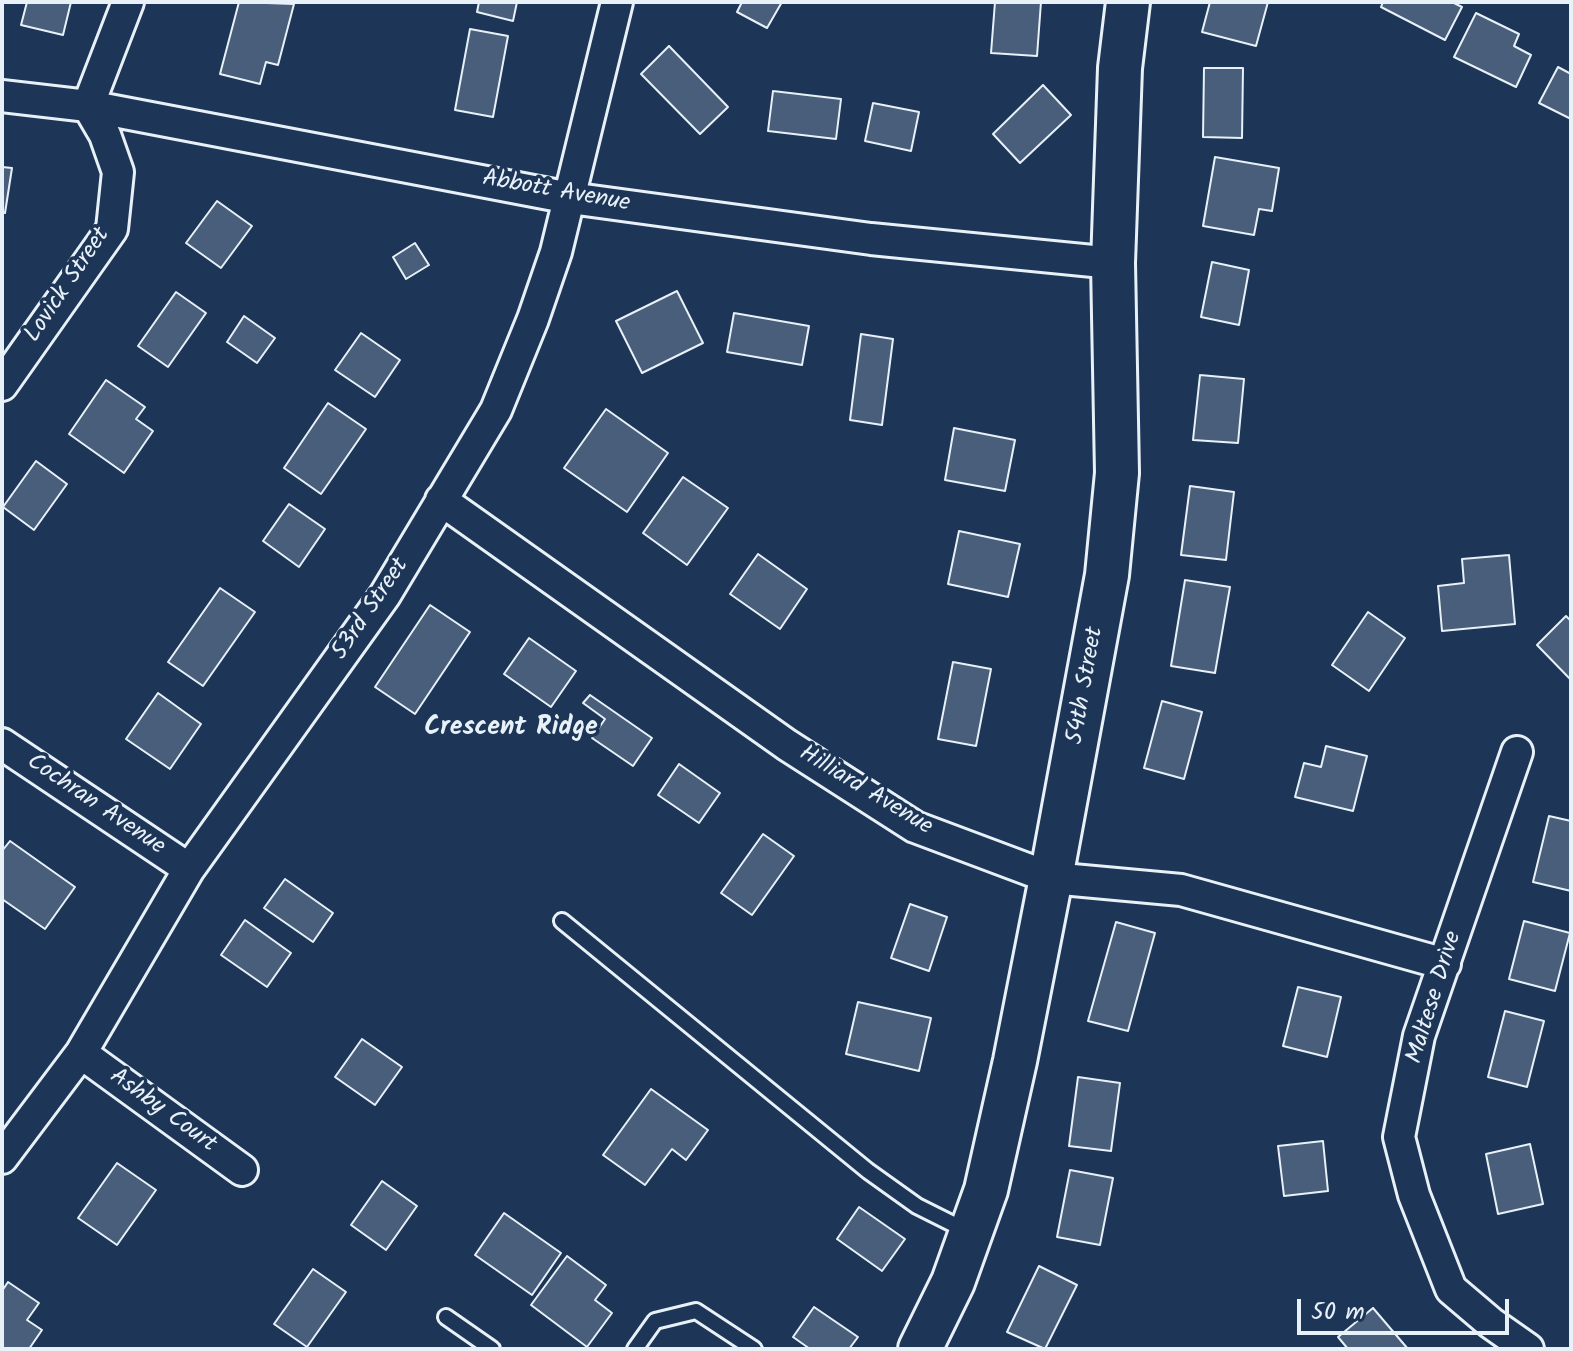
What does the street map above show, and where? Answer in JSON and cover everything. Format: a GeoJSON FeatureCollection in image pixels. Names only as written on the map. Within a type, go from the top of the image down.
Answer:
{"type":"FeatureCollection","features":[{"type":"Feature","properties":{"kind":"main road","name":"54th Street"},"geometry":{"type":"LineString","coordinates":[[920,1349],[953,1282],[986,1190],[1051,878],[1108,561],[1117,473],[1113,263],[1120,68],[1128,2]]}},
{"type":"Feature","properties":{"kind":"street"},"geometry":{"type":"LineString","coordinates":[[88,106],[128,2]]}},
{"type":"Feature","properties":{"kind":"street","name":"53rd Street"},"geometry":{"type":"LineString","coordinates":[[2,1158],[81,1053],[189,869],[385,595],[496,410],[556,252],[617,2]]}},
{"type":"Feature","properties":{"kind":"street","name":"Abbott Avenue"},"geometry":{"type":"LineString","coordinates":[[2,96],[88,106],[570,198],[871,239],[1113,263]]}},
{"type":"Feature","properties":{"kind":"street","name":"Lovick Street"},"geometry":{"type":"LineString","coordinates":[[2,385],[112,229],[118,172],[105,135],[88,106]]}},
{"type":"Feature","properties":{"kind":"street","name":"Hilliard Avenue"},"geometry":{"type":"LineString","coordinates":[[441,500],[787,745],[915,827],[1051,878],[1181,890],[1445,964]]}},
{"type":"Feature","properties":{"kind":"street","name":"Cochran Avenue"},"geometry":{"type":"LineString","coordinates":[[2,744],[189,869]]}},
{"type":"Feature","properties":{"kind":"street","name":"Maltese Drive"},"geometry":{"type":"LineString","coordinates":[[1517,752],[1419,1036],[1399,1137],[1414,1195],[1451,1289],[1528,1349]]}},
{"type":"Feature","properties":{"kind":"street","name":"Ashby Court"},"geometry":{"type":"LineString","coordinates":[[81,1053],[242,1170]]}},
{"type":"Feature","properties":{"kind":"lane"},"geometry":{"type":"LineString","coordinates":[[562,921],[868,1171],[917,1206],[971,1233]]}},
{"type":"Feature","properties":{"kind":"lane"},"geometry":{"type":"LineString","coordinates":[[635,1349],[655,1321],[696,1311],[754,1349]]}},
{"type":"Feature","properties":{"kind":"lane"},"geometry":{"type":"LineString","coordinates":[[446,1317],[492,1349]]}},
{"type":"Feature","properties":{"kind":"building"},"geometry":{"type":"Polygon","coordinates":[[[27,2],[71,2],[63,35],[21,25],[27,2]]]}},
{"type":"Feature","properties":{"kind":"building"},"geometry":{"type":"Polygon","coordinates":[[[239,2],[294,4],[278,65],[266,62],[260,84],[220,74],[239,2]]]}},
{"type":"Feature","properties":{"kind":"building"},"geometry":{"type":"Polygon","coordinates":[[[479,2],[517,2],[513,21],[477,12],[479,2]]]}},
{"type":"Feature","properties":{"kind":"building"},"geometry":{"type":"Polygon","coordinates":[[[742,2],[782,2],[767,28],[737,12],[742,2]]]}},
{"type":"Feature","properties":{"kind":"building"},"geometry":{"type":"Polygon","coordinates":[[[995,2],[1041,2],[1037,56],[991,53],[995,2]]]}},
{"type":"Feature","properties":{"kind":"building"},"geometry":{"type":"Polygon","coordinates":[[[1210,2],[1268,2],[1256,46],[1202,32],[1210,2]]]}},
{"type":"Feature","properties":{"kind":"building"},"geometry":{"type":"Polygon","coordinates":[[[1383,2],[1452,2],[1462,7],[1445,40],[1381,7],[1383,2]]]}},
{"type":"Feature","properties":{"kind":"building"},"geometry":{"type":"Polygon","coordinates":[[[1476,13],[1519,34],[1514,46],[1531,55],[1516,87],[1454,57],[1476,13]]]}},
{"type":"Feature","properties":{"kind":"building"},"geometry":{"type":"Polygon","coordinates":[[[470,29],[508,36],[493,117],[455,110],[470,29]]]}},
{"type":"Feature","properties":{"kind":"building"},"geometry":{"type":"Polygon","coordinates":[[[669,46],[728,107],[700,134],[641,74],[669,46]]]}},
{"type":"Feature","properties":{"kind":"building"},"geometry":{"type":"Polygon","coordinates":[[[1558,67],[1571,74],[1571,119],[1539,103],[1558,67]]]}},
{"type":"Feature","properties":{"kind":"building"},"geometry":{"type":"Polygon","coordinates":[[[1204,68],[1243,68],[1242,138],[1203,137],[1204,68]]]}},
{"type":"Feature","properties":{"kind":"building"},"geometry":{"type":"Polygon","coordinates":[[[1043,85],[1071,115],[1020,163],[993,134],[1043,85]]]}},
{"type":"Feature","properties":{"kind":"building"},"geometry":{"type":"Polygon","coordinates":[[[773,91],[841,99],[836,139],[768,131],[773,91]]]}},
{"type":"Feature","properties":{"kind":"building"},"geometry":{"type":"Polygon","coordinates":[[[873,103],[919,112],[911,151],[865,141],[873,103]]]}},
{"type":"Feature","properties":{"kind":"building"},"geometry":{"type":"Polygon","coordinates":[[[1215,157],[1279,168],[1272,211],[1259,209],[1254,235],[1203,226],[1215,157]]]}},
{"type":"Feature","properties":{"kind":"building"},"geometry":{"type":"Polygon","coordinates":[[[2,167],[12,168],[5,213],[2,212],[2,167]]]}},
{"type":"Feature","properties":{"kind":"building"},"geometry":{"type":"Polygon","coordinates":[[[217,201],[252,226],[221,268],[186,243],[217,201]]]}},
{"type":"Feature","properties":{"kind":"building"},"geometry":{"type":"Polygon","coordinates":[[[415,243],[429,265],[406,279],[393,257],[415,243]]]}},
{"type":"Feature","properties":{"kind":"building"},"geometry":{"type":"Polygon","coordinates":[[[1212,262],[1249,270],[1239,325],[1201,317],[1212,262]]]}},
{"type":"Feature","properties":{"kind":"building"},"geometry":{"type":"Polygon","coordinates":[[[677,291],[703,343],[642,373],[616,321],[677,291]]]}},
{"type":"Feature","properties":{"kind":"building"},"geometry":{"type":"Polygon","coordinates":[[[176,292],[206,313],[168,367],[138,346],[176,292]]]}},
{"type":"Feature","properties":{"kind":"building"},"geometry":{"type":"Polygon","coordinates":[[[734,313],[809,326],[802,365],[727,352],[734,313]]]}},
{"type":"Feature","properties":{"kind":"building"},"geometry":{"type":"Polygon","coordinates":[[[244,316],[275,338],[257,363],[227,342],[244,316]]]}},
{"type":"Feature","properties":{"kind":"building"},"geometry":{"type":"Polygon","coordinates":[[[361,333],[400,360],[375,397],[335,370],[361,333]]]}},
{"type":"Feature","properties":{"kind":"building"},"geometry":{"type":"Polygon","coordinates":[[[861,334],[893,339],[882,425],[850,420],[861,334]]]}},
{"type":"Feature","properties":{"kind":"building"},"geometry":{"type":"Polygon","coordinates":[[[1200,375],[1244,379],[1238,443],[1193,440],[1200,375]]]}},
{"type":"Feature","properties":{"kind":"building"},"geometry":{"type":"Polygon","coordinates":[[[106,380],[145,407],[136,419],[153,431],[124,473],[69,434],[106,380]]]}},
{"type":"Feature","properties":{"kind":"building"},"geometry":{"type":"Polygon","coordinates":[[[328,403],[366,429],[321,494],[284,468],[328,403]]]}},
{"type":"Feature","properties":{"kind":"building"},"geometry":{"type":"Polygon","coordinates":[[[606,409],[668,453],[627,512],[564,468],[606,409]]]}},
{"type":"Feature","properties":{"kind":"building"},"geometry":{"type":"Polygon","coordinates":[[[954,428],[1015,440],[1005,491],[945,480],[954,428]]]}},
{"type":"Feature","properties":{"kind":"building"},"geometry":{"type":"Polygon","coordinates":[[[36,461],[67,484],[34,530],[3,507],[36,461]]]}},
{"type":"Feature","properties":{"kind":"building"},"geometry":{"type":"Polygon","coordinates":[[[683,477],[728,508],[687,565],[643,533],[683,477]]]}},
{"type":"Feature","properties":{"kind":"building"},"geometry":{"type":"Polygon","coordinates":[[[1190,486],[1234,492],[1226,560],[1181,555],[1190,486]]]}},
{"type":"Feature","properties":{"kind":"building"},"geometry":{"type":"Polygon","coordinates":[[[289,504],[325,529],[299,567],[263,541],[289,504]]]}},
{"type":"Feature","properties":{"kind":"building"},"geometry":{"type":"Polygon","coordinates":[[[959,531],[1020,544],[1008,597],[948,584],[959,531]]]}},
{"type":"Feature","properties":{"kind":"building"},"geometry":{"type":"Polygon","coordinates":[[[758,554],[807,589],[780,629],[730,594],[758,554]]]}},
{"type":"Feature","properties":{"kind":"building"},"geometry":{"type":"Polygon","coordinates":[[[1509,555],[1515,624],[1442,631],[1438,586],[1464,583],[1462,559],[1509,555]]]}},
{"type":"Feature","properties":{"kind":"building"},"geometry":{"type":"Polygon","coordinates":[[[1185,580],[1230,587],[1215,673],[1171,666],[1185,580]]]}},
{"type":"Feature","properties":{"kind":"building"},"geometry":{"type":"Polygon","coordinates":[[[220,588],[255,612],[203,686],[168,662],[220,588]]]}},
{"type":"Feature","properties":{"kind":"building"},"geometry":{"type":"Polygon","coordinates":[[[430,605],[470,632],[415,714],[375,687],[430,605]]]}},
{"type":"Feature","properties":{"kind":"building"},"geometry":{"type":"Polygon","coordinates":[[[1368,612],[1405,638],[1369,691],[1332,665],[1368,612]]]}},
{"type":"Feature","properties":{"kind":"building"},"geometry":{"type":"Polygon","coordinates":[[[1566,616],[1571,621],[1571,680],[1537,645],[1566,616]]]}},
{"type":"Feature","properties":{"kind":"building"},"geometry":{"type":"Polygon","coordinates":[[[529,638],[576,671],[551,707],[504,674],[529,638]]]}},
{"type":"Feature","properties":{"kind":"building"},"geometry":{"type":"Polygon","coordinates":[[[953,662],[991,669],[976,746],[938,739],[953,662]]]}},
{"type":"Feature","properties":{"kind":"building"},"geometry":{"type":"Polygon","coordinates":[[[158,693],[201,724],[170,769],[126,739],[158,693]]]}},
{"type":"Feature","properties":{"kind":"building"},"geometry":{"type":"Polygon","coordinates":[[[590,695],[652,738],[633,766],[592,738],[605,719],[583,703],[590,695]]]}},
{"type":"Feature","properties":{"kind":"building"},"geometry":{"type":"Polygon","coordinates":[[[1162,701],[1202,712],[1184,779],[1144,768],[1162,701]]]}},
{"type":"Feature","properties":{"kind":"building"},"geometry":{"type":"Polygon","coordinates":[[[1326,746],[1367,756],[1353,811],[1295,797],[1304,763],[1321,767],[1326,746]]]}},
{"type":"Feature","properties":{"kind":"building"},"geometry":{"type":"Polygon","coordinates":[[[679,764],[720,793],[699,823],[658,795],[679,764]]]}},
{"type":"Feature","properties":{"kind":"building"},"geometry":{"type":"Polygon","coordinates":[[[1549,816],[1571,821],[1571,891],[1533,882],[1549,816]]]}},
{"type":"Feature","properties":{"kind":"building"},"geometry":{"type":"Polygon","coordinates":[[[763,834],[794,856],[752,915],[721,893],[763,834]]]}},
{"type":"Feature","properties":{"kind":"building"},"geometry":{"type":"Polygon","coordinates":[[[10,841],[75,887],[45,929],[2,899],[2,851],[10,841]]]}},
{"type":"Feature","properties":{"kind":"building"},"geometry":{"type":"Polygon","coordinates":[[[285,879],[333,913],[313,942],[264,908],[285,879]]]}},
{"type":"Feature","properties":{"kind":"building"},"geometry":{"type":"Polygon","coordinates":[[[910,904],[947,917],[929,971],[891,958],[910,904]]]}},
{"type":"Feature","properties":{"kind":"building"},"geometry":{"type":"Polygon","coordinates":[[[245,920],[291,953],[267,987],[221,955],[245,920]]]}},
{"type":"Feature","properties":{"kind":"building"},"geometry":{"type":"Polygon","coordinates":[[[1524,921],[1570,933],[1555,991],[1509,979],[1524,921]]]}},
{"type":"Feature","properties":{"kind":"building"},"geometry":{"type":"Polygon","coordinates":[[[1116,922],[1155,933],[1128,1031],[1088,1021],[1116,922]]]}},
{"type":"Feature","properties":{"kind":"building"},"geometry":{"type":"Polygon","coordinates":[[[1298,987],[1341,997],[1327,1057],[1283,1046],[1298,987]]]}},
{"type":"Feature","properties":{"kind":"building"},"geometry":{"type":"Polygon","coordinates":[[[858,1002],[931,1018],[919,1071],[846,1054],[858,1002]]]}},
{"type":"Feature","properties":{"kind":"building"},"geometry":{"type":"Polygon","coordinates":[[[1505,1011],[1544,1021],[1527,1087],[1488,1077],[1505,1011]]]}},
{"type":"Feature","properties":{"kind":"building"},"geometry":{"type":"Polygon","coordinates":[[[362,1039],[402,1067],[375,1105],[335,1077],[362,1039]]]}},
{"type":"Feature","properties":{"kind":"building"},"geometry":{"type":"Polygon","coordinates":[[[1078,1077],[1120,1083],[1111,1151],[1069,1146],[1078,1077]]]}},
{"type":"Feature","properties":{"kind":"building"},"geometry":{"type":"Polygon","coordinates":[[[651,1089],[708,1130],[686,1160],[672,1149],[645,1185],[603,1155],[651,1089]]]}},
{"type":"Feature","properties":{"kind":"building"},"geometry":{"type":"Polygon","coordinates":[[[1323,1141],[1328,1191],[1284,1196],[1278,1146],[1323,1141]]]}},
{"type":"Feature","properties":{"kind":"building"},"geometry":{"type":"Polygon","coordinates":[[[1530,1144],[1543,1204],[1498,1214],[1486,1154],[1530,1144]]]}},
{"type":"Feature","properties":{"kind":"building"},"geometry":{"type":"Polygon","coordinates":[[[117,1163],[156,1190],[117,1245],[78,1218],[117,1163]]]}},
{"type":"Feature","properties":{"kind":"building"},"geometry":{"type":"Polygon","coordinates":[[[1070,1170],[1113,1178],[1100,1245],[1057,1237],[1070,1170]]]}},
{"type":"Feature","properties":{"kind":"building"},"geometry":{"type":"Polygon","coordinates":[[[382,1181],[417,1206],[386,1250],[351,1225],[382,1181]]]}},
{"type":"Feature","properties":{"kind":"building"},"geometry":{"type":"Polygon","coordinates":[[[859,1207],[905,1239],[882,1271],[837,1239],[859,1207]]]}},
{"type":"Feature","properties":{"kind":"building"},"geometry":{"type":"Polygon","coordinates":[[[504,1213],[561,1253],[532,1295],[475,1255],[504,1213]]]}},
{"type":"Feature","properties":{"kind":"building"},"geometry":{"type":"Polygon","coordinates":[[[567,1256],[606,1285],[595,1300],[612,1313],[587,1347],[531,1305],[567,1256]]]}},
{"type":"Feature","properties":{"kind":"building"},"geometry":{"type":"Polygon","coordinates":[[[1039,1266],[1077,1285],[1045,1349],[1007,1332],[1039,1266]]]}},
{"type":"Feature","properties":{"kind":"building"},"geometry":{"type":"Polygon","coordinates":[[[313,1269],[346,1292],[307,1347],[274,1324],[313,1269]]]}},
{"type":"Feature","properties":{"kind":"building"},"geometry":{"type":"Polygon","coordinates":[[[8,1282],[39,1303],[27,1320],[42,1330],[29,1349],[2,1349],[2,1291],[8,1282]]]}},
{"type":"Feature","properties":{"kind":"building"},"geometry":{"type":"Polygon","coordinates":[[[814,1307],[858,1337],[849,1349],[810,1349],[793,1337],[814,1307]]]}},
{"type":"Feature","properties":{"kind":"building"},"geometry":{"type":"Polygon","coordinates":[[[1373,1308],[1408,1349],[1348,1349],[1338,1337],[1373,1308]]]}},
{"type":"Feature","properties":{"kind":"district","name":"Crescent Ridge"},"geometry":{"type":"Point","coordinates":[511,730]}}]}
